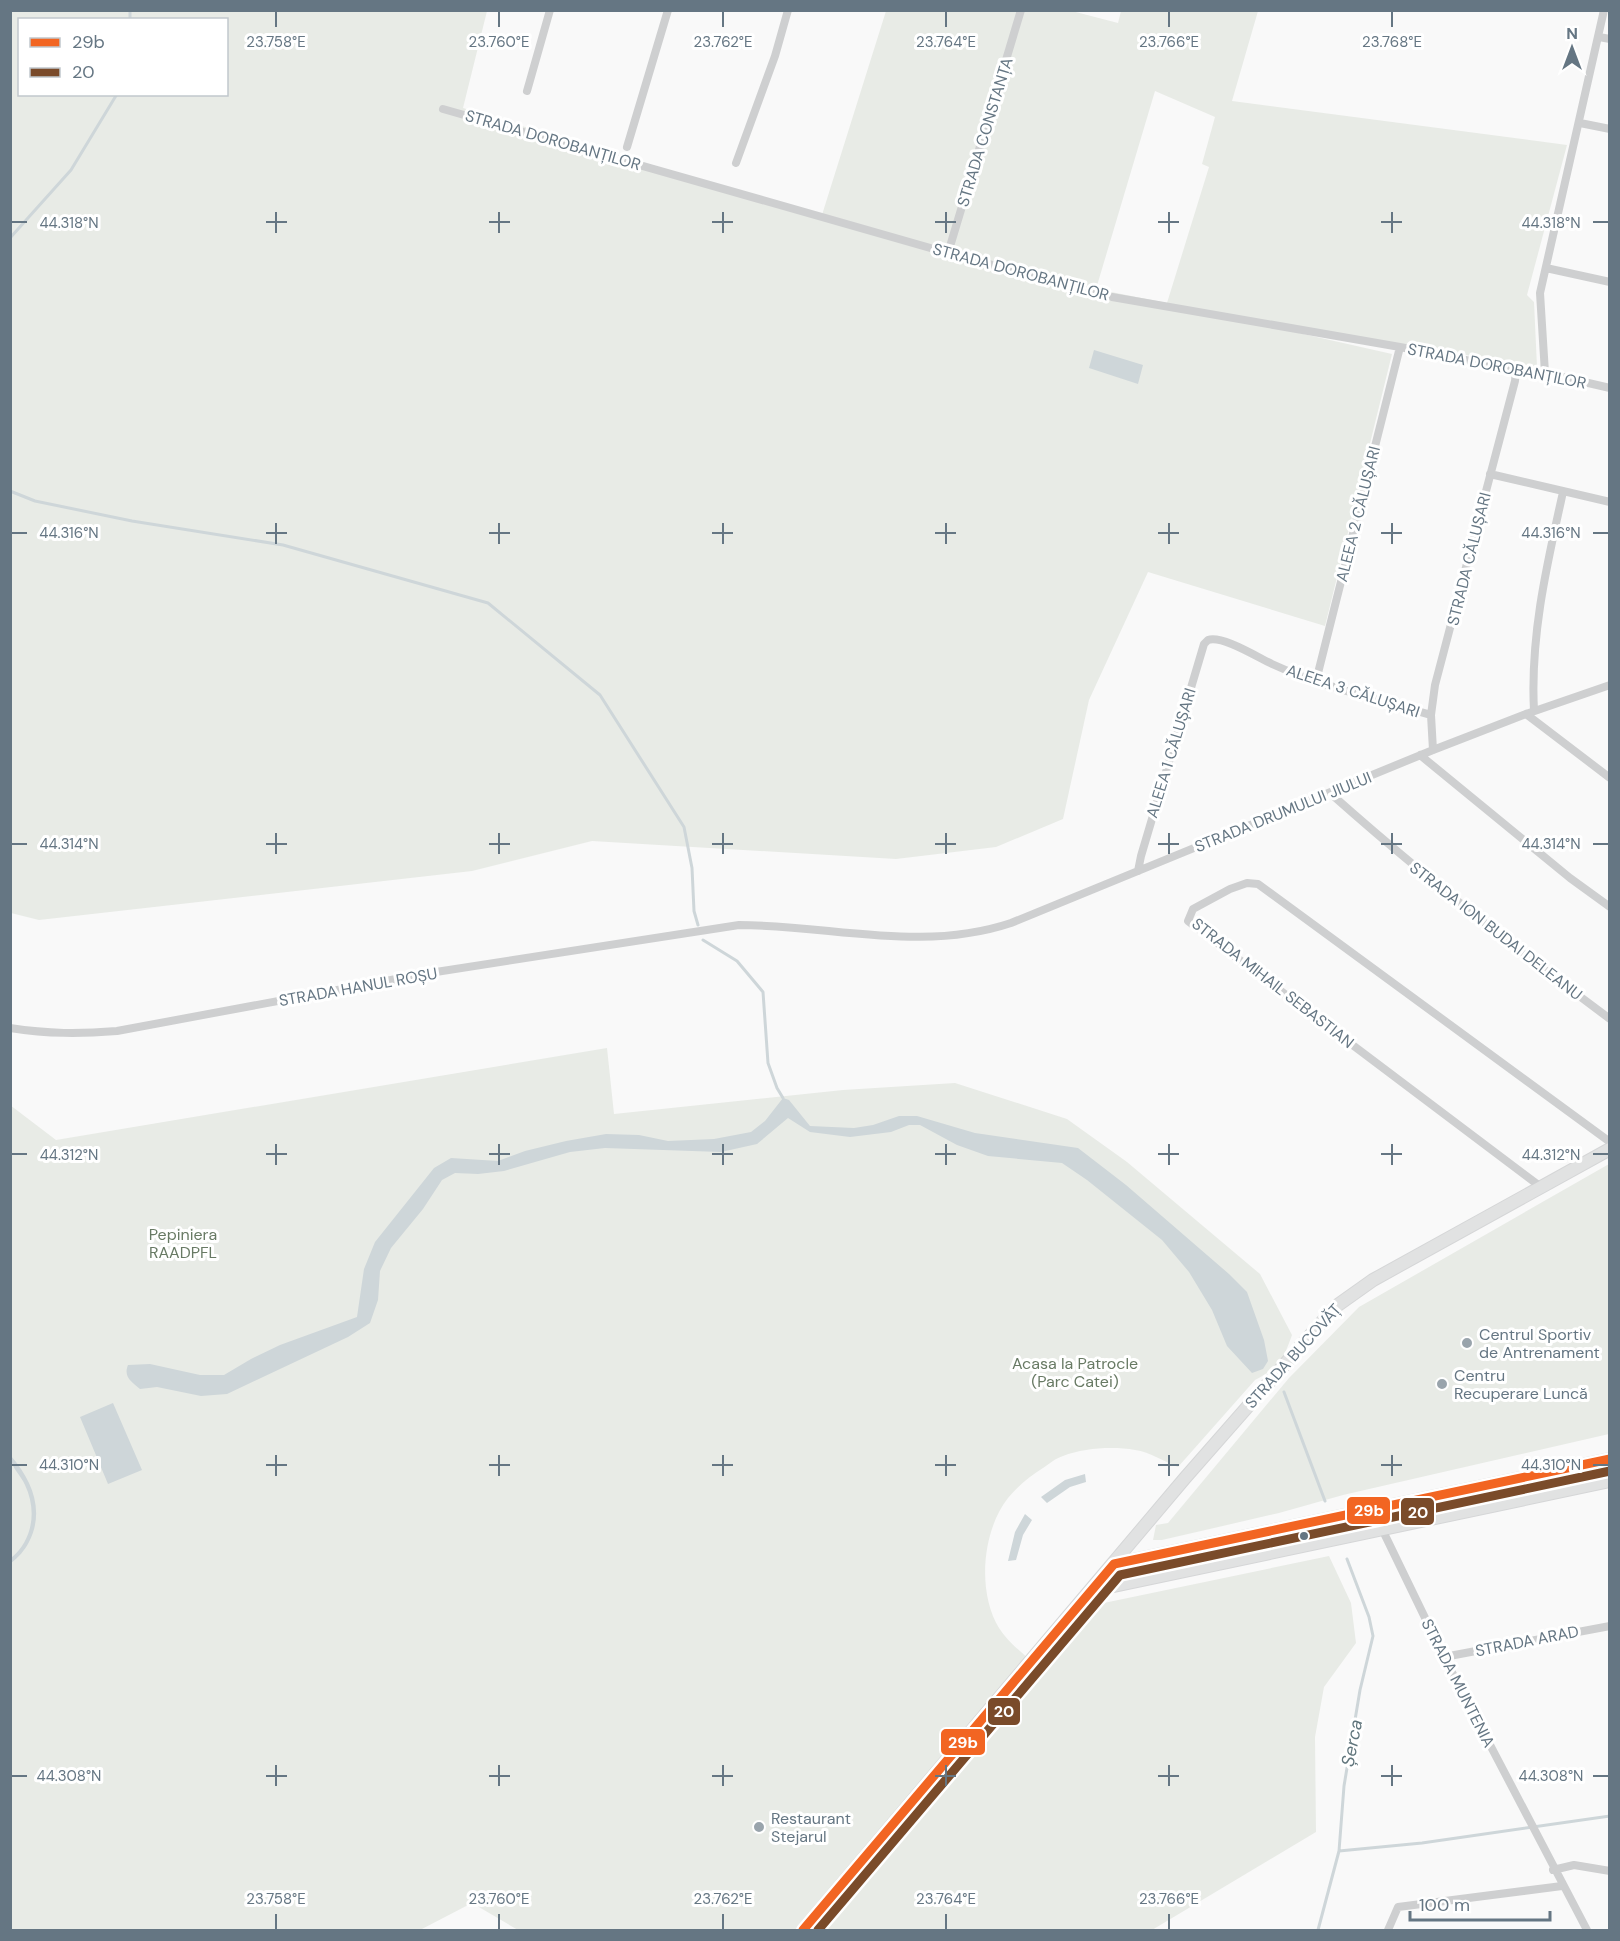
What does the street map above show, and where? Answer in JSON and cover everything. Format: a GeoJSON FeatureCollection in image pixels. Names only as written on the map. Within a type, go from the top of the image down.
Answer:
{"type":"FeatureCollection","features":[{"type":"Feature","properties":{"kind":"main road","name":"STRADA BUCOVĂȚ"},"geometry":{"type":"LineString","coordinates":[[803,1930],[1185,1478],[1335,1307],[1372,1280],[1610,1149]]}},
{"type":"Feature","properties":{"kind":"main road"},"geometry":{"type":"LineString","coordinates":[[1114,1564],[1610,1459]]}},
{"type":"Feature","properties":{"kind":"main road"},"geometry":{"type":"LineString","coordinates":[[1090,1591],[1610,1481]]}},
{"type":"Feature","properties":{"kind":"street"},"geometry":{"type":"LineString","coordinates":[[527,90],[550,10]]}},
{"type":"Feature","properties":{"kind":"street"},"geometry":{"type":"LineString","coordinates":[[627,147],[668,10]]}},
{"type":"Feature","properties":{"kind":"street"},"geometry":{"type":"LineString","coordinates":[[736,163],[775,57],[788,10]]}},
{"type":"Feature","properties":{"kind":"street","name":"STRADA CONSTANȚA"},"geometry":{"type":"LineString","coordinates":[[948,253],[1021,10]]}},
{"type":"Feature","properties":{"kind":"street"},"geometry":{"type":"LineString","coordinates":[[1545,373],[1540,293],[1604,10]]}},
{"type":"Feature","properties":{"kind":"street"},"geometry":{"type":"LineString","coordinates":[[1599,37],[1610,39]]}},
{"type":"Feature","properties":{"kind":"street","name":"STRADA DOROBANȚILOR"},"geometry":{"type":"LineString","coordinates":[[443,109],[948,253],[1112,297],[1400,347],[1516,370],[1545,373],[1610,388]]}},
{"type":"Feature","properties":{"kind":"street"},"geometry":{"type":"LineString","coordinates":[[1580,123],[1610,129]]}},
{"type":"Feature","properties":{"kind":"street"},"geometry":{"type":"LineString","coordinates":[[1546,268],[1610,282]]}},
{"type":"Feature","properties":{"kind":"street","name":"ALEEA 2 CĂLUȘARI"},"geometry":{"type":"LineString","coordinates":[[1316,681],[1400,347]]}},
{"type":"Feature","properties":{"kind":"street","name":"STRADA CĂLUȘARI"},"geometry":{"type":"LineString","coordinates":[[1432,750],[1431,715],[1435,685],[1516,370]]}},
{"type":"Feature","properties":{"kind":"street"},"geometry":{"type":"LineString","coordinates":[[1490,474],[1610,502]]}},
{"type":"Feature","properties":{"kind":"street"},"geometry":{"type":"LineString","coordinates":[[1563,492],[1536,629],[1530,712],[1610,778]]}},
{"type":"Feature","properties":{"kind":"street","name":"ALEEA 3 CĂLUȘARI"},"geometry":{"type":"LineString","coordinates":[[1210,639],[1219,639],[1316,681],[1431,715]]}},
{"type":"Feature","properties":{"kind":"street","name":"ALEEA 1 CĂLUȘARI"},"geometry":{"type":"LineString","coordinates":[[1138,871],[1204,644],[1210,639]]}},
{"type":"Feature","properties":{"kind":"street","name":"STRADA DRUMULUI JIULUI"},"geometry":{"type":"LineString","coordinates":[[706,931],[740,925],[766,925],[894,937],[926,938],[985,932],[1330,793],[1420,754],[1530,712],[1610,685]]}},
{"type":"Feature","properties":{"kind":"street"},"geometry":{"type":"LineString","coordinates":[[1420,754],[1570,878],[1610,907]]}},
{"type":"Feature","properties":{"kind":"street","name":"STRADA ION BUDAI DELEANU"},"geometry":{"type":"LineString","coordinates":[[1330,793],[1401,857],[1610,1019]]}},
{"type":"Feature","properties":{"kind":"street","name":"STRADA MIHAIL SEBASTIAN"},"geometry":{"type":"LineString","coordinates":[[1541,1186],[1188,921],[1193,909],[1230,889],[1247,883],[1257,884],[1610,1142]]}},
{"type":"Feature","properties":{"kind":"street","name":"STRADA HANUL ROȘU"},"geometry":{"type":"LineString","coordinates":[[10,1028],[78,1034],[117,1031],[423,974],[706,931]]}},
{"type":"Feature","properties":{"kind":"street","name":"STRADA MUNTENIA"},"geometry":{"type":"LineString","coordinates":[[1382,1529],[1444,1657],[1553,1870],[1587,1930]]}},
{"type":"Feature","properties":{"kind":"street","name":"STRADA ARAD"},"geometry":{"type":"LineString","coordinates":[[1444,1657],[1610,1626]]}},
{"type":"Feature","properties":{"kind":"street"},"geometry":{"type":"LineString","coordinates":[[1553,1870],[1574,1865],[1610,1871]]}},
{"type":"Feature","properties":{"kind":"street"},"geometry":{"type":"LineString","coordinates":[[1388,1930],[1398,1907],[1562,1886]]}},
{"type":"Feature","properties":{"kind":"green space"},"geometry":{"type":"Polygon","coordinates":[[[1068,10],[1118,23],[1121,11],[1258,11],[1232,101],[1567,145],[1527,295],[1534,302],[1537,367],[1184,307],[1392,354],[1325,626],[1148,572],[1089,700],[1063,819],[996,847],[896,859],[592,841],[472,871],[39,920],[11,913],[11,11],[487,11],[463,108],[821,218],[886,11],[1068,10]],[[1155,91],[1096,289],[1167,303],[1209,167],[1202,164],[1215,117],[1155,91]]]}},
{"type":"Feature","properties":{"kind":"green space"},"geometry":{"type":"Polygon","coordinates":[[[607,1048],[614,1114],[843,1090],[955,1083],[1067,1119],[1127,1162],[1260,1274],[1292,1335],[1280,1362],[1255,1380],[1178,1467],[1141,1451],[1099,1448],[1060,1457],[1033,1474],[1008,1498],[999,1512],[988,1544],[985,1580],[987,1597],[999,1628],[1010,1642],[1031,1661],[1099,1604],[1329,1556],[1351,1603],[1356,1643],[1324,1687],[1315,1737],[1316,1832],[1152,1930],[518,1930],[472,1903],[420,1930],[11,1930],[10,1105],[56,1140],[607,1048]]]}},
{"type":"Feature","properties":{"kind":"green space","name":"Centrul Sportiv de Antrenament"},"geometry":{"type":"Polygon","coordinates":[[[1609,1164],[1609,1434],[1343,1495],[1279,1513],[1162,1540],[1153,1540],[1156,1525],[1168,1523],[1289,1378],[1359,1307],[1609,1164]]]}},
{"type":"Feature","properties":{"kind":"shaded area"},"geometry":{"type":"Polygon","coordinates":[[[1094,350],[1143,365],[1138,384],[1089,368],[1094,350]]]}},
{"type":"Feature","properties":{"kind":"shaded area"},"geometry":{"type":"Polygon","coordinates":[[[783,1098],[789,1100],[810,1126],[854,1128],[873,1125],[899,1116],[917,1116],[975,1133],[1078,1148],[1126,1185],[1247,1292],[1264,1340],[1268,1361],[1263,1369],[1252,1373],[1227,1346],[1212,1310],[1189,1272],[1162,1240],[1062,1163],[988,1156],[957,1145],[920,1125],[909,1125],[891,1132],[850,1137],[810,1132],[788,1118],[757,1144],[721,1152],[605,1148],[570,1152],[504,1171],[478,1174],[455,1173],[442,1180],[423,1209],[391,1248],[380,1271],[378,1300],[370,1323],[348,1337],[227,1394],[201,1396],[157,1387],[140,1389],[127,1376],[128,1365],[150,1364],[200,1375],[224,1375],[280,1345],[357,1317],[364,1269],[375,1242],[434,1168],[451,1158],[498,1161],[525,1151],[606,1134],[639,1135],[668,1141],[714,1139],[751,1132],[765,1121],[783,1098]]]}},
{"type":"Feature","properties":{"kind":"shaded area"},"geometry":{"type":"Polygon","coordinates":[[[113,1403],[142,1470],[108,1484],[80,1417],[113,1403]]]}},
{"type":"Feature","properties":{"kind":"shaded area"},"geometry":{"type":"Polygon","coordinates":[[[11,1456],[25,1475],[34,1496],[36,1519],[27,1545],[11,1563],[11,1558],[24,1543],[28,1534],[32,1514],[29,1495],[12,1464],[11,1456]]]}},
{"type":"Feature","properties":{"kind":"shaded area"},"geometry":{"type":"Polygon","coordinates":[[[1085,1474],[1086,1482],[1070,1487],[1047,1503],[1041,1497],[1065,1480],[1085,1474]]]}},
{"type":"Feature","properties":{"kind":"shaded area"},"geometry":{"type":"Polygon","coordinates":[[[1025,1514],[1032,1520],[1023,1535],[1016,1560],[1008,1561],[1015,1532],[1025,1514]]]}},
{"type":"Feature","properties":{"kind":"waterway"},"geometry":{"type":"LineString","coordinates":[[130,10],[130,18]]}},
{"type":"Feature","properties":{"kind":"waterway"},"geometry":{"type":"LineString","coordinates":[[10,238],[71,170],[116,96]]}},
{"type":"Feature","properties":{"kind":"waterway"},"geometry":{"type":"LineString","coordinates":[[10,491],[35,501],[132,521],[283,545],[488,603],[600,695],[684,827],[692,868],[694,911],[698,925]]}},
{"type":"Feature","properties":{"kind":"waterway"},"geometry":{"type":"LineString","coordinates":[[703,940],[737,961],[763,992],[768,1063],[783,1098]]}},
{"type":"Feature","properties":{"kind":"waterway","name":"Șerca"},"geometry":{"type":"LineString","coordinates":[[1284,1392],[1325,1501]]}},
{"type":"Feature","properties":{"kind":"waterway","name":"Șerca"},"geometry":{"type":"LineString","coordinates":[[1318,1930],[1339,1851],[1344,1786],[1360,1690],[1373,1636],[1369,1617],[1347,1559]]}},
{"type":"Feature","properties":{"kind":"waterway"},"geometry":{"type":"LineString","coordinates":[[1339,1851],[1422,1843],[1610,1816]]}},
{"type":"Feature","properties":{"kind":"transit line","name":"29b"},"geometry":{"type":"LineString","coordinates":[[803,1930],[1114,1564],[1610,1459]]}},
{"type":"Feature","properties":{"kind":"transit line","name":"20"},"geometry":{"type":"LineString","coordinates":[[818,1930],[1120,1575],[1610,1471]]}},
{"type":"Feature","properties":{"kind":"place","name":"Centrul Sportiv de Antrenament"},"geometry":{"type":"Point","coordinates":[1467,1343]}},
{"type":"Feature","properties":{"kind":"place","name":"Centru Recuperare Luncă"},"geometry":{"type":"Point","coordinates":[1442,1384]}},
{"type":"Feature","properties":{"kind":"place","name":"Restaurant Stejarul"},"geometry":{"type":"Point","coordinates":[759,1827]}},
{"type":"Feature","properties":{"kind":"park label","name":"Pepiniera RAADPFL"},"geometry":{"type":"Point","coordinates":[183,1243]}},
{"type":"Feature","properties":{"kind":"park label","name":"Acasa la Patrocle (Parc Catei)"},"geometry":{"type":"Point","coordinates":[1075,1372]}}]}
